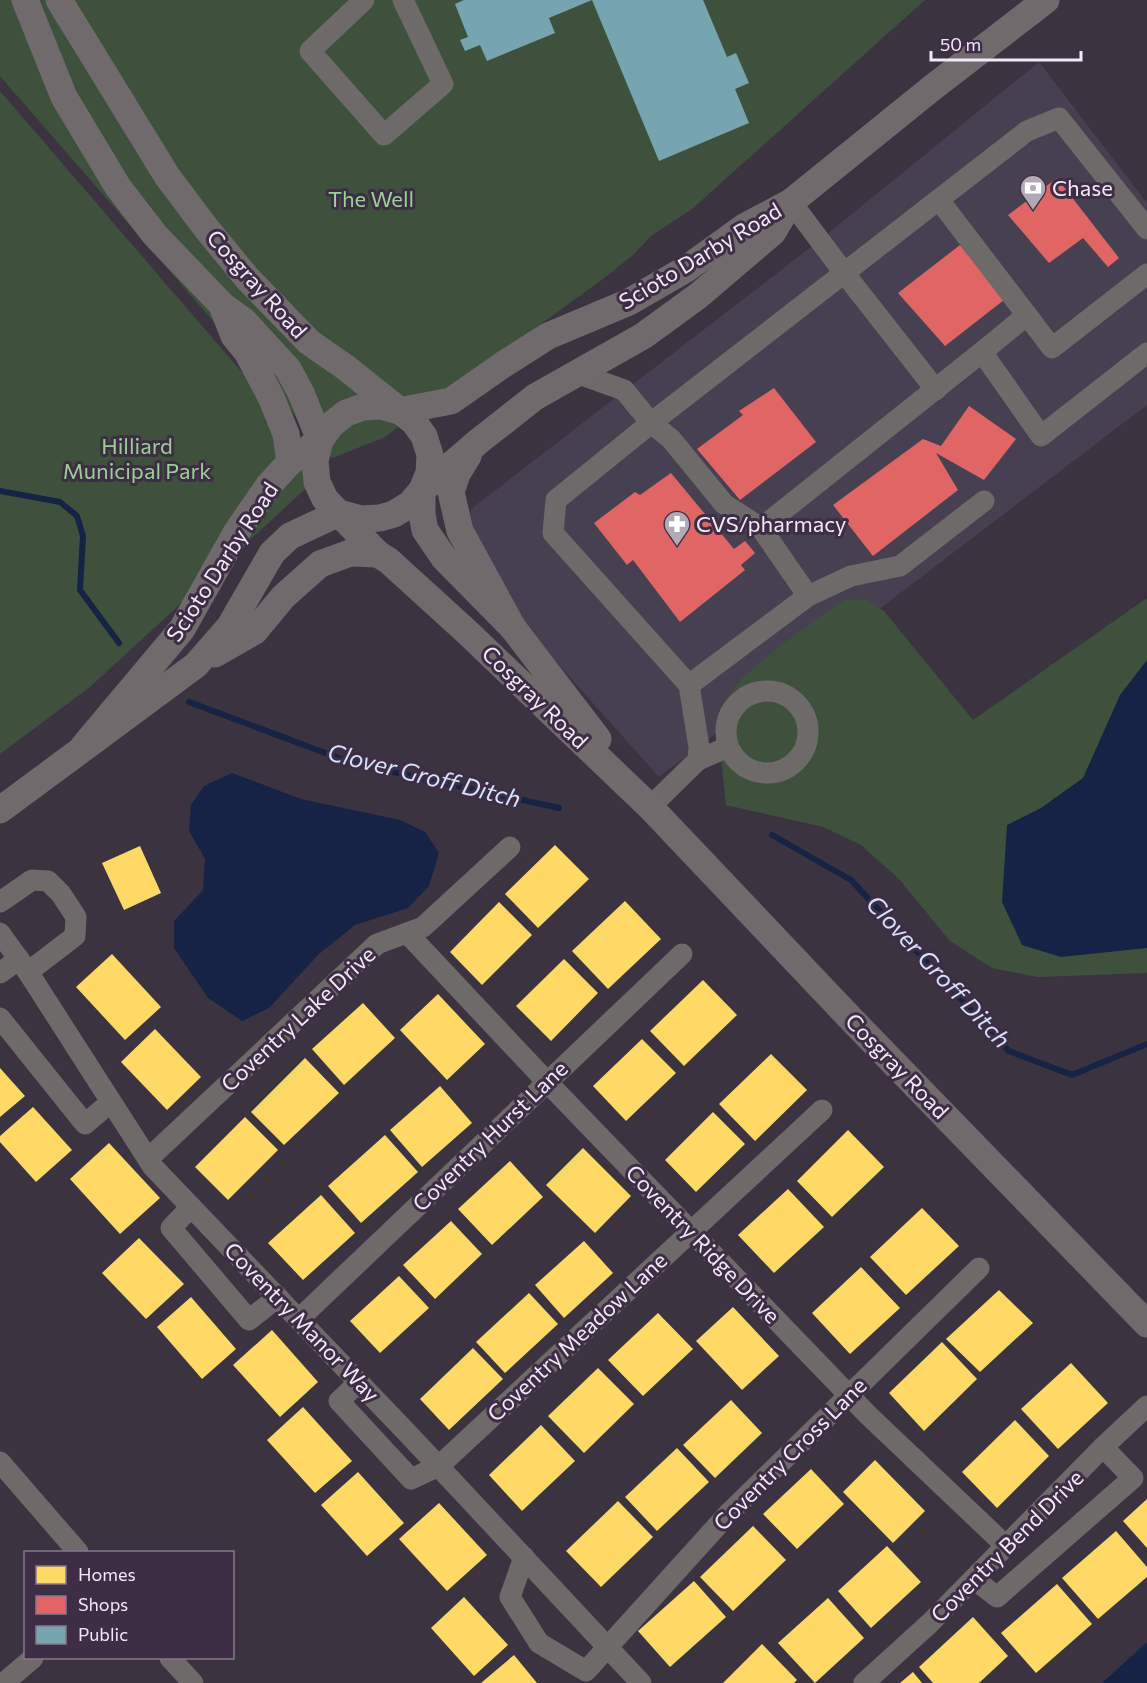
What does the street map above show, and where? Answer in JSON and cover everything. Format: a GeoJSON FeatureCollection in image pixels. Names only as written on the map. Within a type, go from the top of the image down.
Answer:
{"type":"FeatureCollection","features":[{"type":"Feature","properties":{"kind":"main road","name":"Cosgray Road"},"geometry":{"type":"LineString","coordinates":[[25,0],[64,97],[118,187],[155,235],[222,306],[244,321],[288,369],[301,393],[320,440],[315,461],[317,482],[325,499],[378,554],[389,561],[467,632],[650,807],[853,1021],[1147,1324]]}},
{"type":"Feature","properties":{"kind":"main road","name":"Cosgray Road"},"geometry":{"type":"LineString","coordinates":[[59,0],[167,176],[233,262],[309,342],[345,366],[414,422],[424,436],[430,455],[429,473],[422,490],[425,530],[444,558],[513,628],[650,807]]}},
{"type":"Feature","properties":{"kind":"main road","name":"Scioto Darby Road"},"geometry":{"type":"LineString","coordinates":[[83,747],[182,629],[236,533],[268,485],[290,462],[320,440],[346,413],[363,407],[381,406],[399,411],[451,401],[548,336],[629,302],[686,269],[744,227],[791,202],[932,88],[1046,0]]}},
{"type":"Feature","properties":{"kind":"main road","name":"Scioto Darby Road"},"geometry":{"type":"LineString","coordinates":[[196,665],[230,626],[272,553],[291,536],[339,513],[361,519],[380,518],[394,514],[410,504],[422,490],[479,441],[535,397],[643,336],[698,296],[773,232],[791,202]]}},
{"type":"Feature","properties":{"kind":"main road","name":"Cosgray Road"},"geometry":{"type":"LineString","coordinates":[[222,306],[234,336],[247,352],[271,397],[286,434],[290,462]]}},
{"type":"Feature","properties":{"kind":"main road","name":"Cosgray Road"},"geometry":{"type":"LineString","coordinates":[[479,441],[457,474],[451,492],[455,515],[460,531],[513,628]]}},
{"type":"Feature","properties":{"kind":"main road","name":"Scioto Darby Road"},"geometry":{"type":"LineString","coordinates":[[0,810],[196,665],[255,631],[283,597],[320,564],[350,553],[378,554]]}},
{"type":"Feature","properties":{"kind":"street"},"geometry":{"type":"LineString","coordinates":[[364,0],[310,51],[384,135],[443,84],[403,0]]}},
{"type":"Feature","properties":{"kind":"street"},"geometry":{"type":"LineString","coordinates":[[698,760],[699,747],[689,685],[553,533],[556,500],[651,423],[1027,131],[1059,118],[1147,229]]}},
{"type":"Feature","properties":{"kind":"street"},"geometry":{"type":"LineString","coordinates":[[939,200],[1052,348],[1147,274]]}},
{"type":"Feature","properties":{"kind":"street"},"geometry":{"type":"LineString","coordinates":[[791,202],[936,390]]}},
{"type":"Feature","properties":{"kind":"street"},"geometry":{"type":"LineString","coordinates":[[761,528],[1028,315]]}},
{"type":"Feature","properties":{"kind":"street"},"geometry":{"type":"LineString","coordinates":[[982,352],[1041,436],[1147,353]]}},
{"type":"Feature","properties":{"kind":"street"},"geometry":{"type":"LineString","coordinates":[[579,374],[624,390],[651,423],[671,439],[724,504],[761,528],[808,596]]}},
{"type":"Feature","properties":{"kind":"street"},"geometry":{"type":"LineString","coordinates":[[689,685],[808,596],[851,576],[900,566],[984,501]]}},
{"type":"Feature","properties":{"kind":"street"},"geometry":{"type":"LineString","coordinates":[[650,807],[698,760],[728,747]]}},
{"type":"Feature","properties":{"kind":"street","name":"Coventry Lake Drive"},"geometry":{"type":"LineString","coordinates":[[148,1160],[377,944],[423,927],[510,848]]}},
{"type":"Feature","properties":{"kind":"street"},"geometry":{"type":"LineString","coordinates":[[0,902],[32,880],[48,881],[62,894],[76,917],[75,936],[24,965],[0,973]]}},
{"type":"Feature","properties":{"kind":"street","name":"Coventry Manor Way"},"geometry":{"type":"LineString","coordinates":[[0,933],[24,965],[153,1167],[439,1466],[641,1683]]}},
{"type":"Feature","properties":{"kind":"street","name":"Coventry Ridge Drive"},"geometry":{"type":"LineString","coordinates":[[407,933],[849,1396],[1006,1546]]}},
{"type":"Feature","properties":{"kind":"street","name":"Coventry Hurst Lane"},"geometry":{"type":"LineString","coordinates":[[299,1319],[682,954]]}},
{"type":"Feature","properties":{"kind":"street"},"geometry":{"type":"LineString","coordinates":[[0,1018],[85,1124],[111,1102]]}},
{"type":"Feature","properties":{"kind":"street","name":"Coventry Meadow Lane"},"geometry":{"type":"LineString","coordinates":[[359,1382],[339,1401],[411,1479],[439,1466],[822,1110]]}},
{"type":"Feature","properties":{"kind":"street"},"geometry":{"type":"LineString","coordinates":[[191,1207],[171,1228],[249,1320],[278,1297]]}},
{"type":"Feature","properties":{"kind":"street","name":"Coventry Cross Lane"},"geometry":{"type":"LineString","coordinates":[[524,1557],[510,1597],[539,1643],[586,1671],[728,1514],[979,1268]]}},
{"type":"Feature","properties":{"kind":"street","name":"Coventry Bend Drive"},"geometry":{"type":"LineString","coordinates":[[864,1683],[930,1623],[1103,1447],[1147,1406]]}},
{"type":"Feature","properties":{"kind":"street"},"geometry":{"type":"LineString","coordinates":[[974,1579],[997,1597],[1133,1478],[1103,1447]]}},
{"type":"Feature","properties":{"kind":"street"},"geometry":{"type":"LineString","coordinates":[[0,1462],[77,1551]]}},
{"type":"Feature","properties":{"kind":"street"},"geometry":{"type":"LineString","coordinates":[[4,1683],[32,1659]]}},
{"type":"Feature","properties":{"kind":"street"},"geometry":{"type":"LineString","coordinates":[[171,1659],[193,1683]]}},
{"type":"Feature","properties":{"kind":"shaded area"},"geometry":{"type":"Polygon","coordinates":[[[1039,62],[1147,203],[1147,405],[659,777],[462,557],[471,509],[820,240],[1039,62]]]}},
{"type":"Feature","properties":{"kind":"green space","name":"The Well"},"geometry":{"type":"Polygon","coordinates":[[[0,0],[925,0],[692,209],[651,236],[633,255],[603,279],[383,438],[332,458],[0,76],[0,0]]]}},
{"type":"Feature","properties":{"kind":"green space","name":"Hilliard Municipal Park"},"geometry":{"type":"Polygon","coordinates":[[[0,91],[326,470],[90,687],[0,754],[0,91]]]}},
{"type":"Feature","properties":{"kind":"green space"},"geometry":{"type":"Polygon","coordinates":[[[1147,598],[1147,973],[1037,977],[992,968],[950,941],[899,879],[861,845],[823,827],[726,805],[718,732],[720,709],[742,678],[778,647],[844,600],[865,599],[884,611],[973,720],[1147,598]]]}},
{"type":"Feature","properties":{"kind":"water"},"geometry":{"type":"Polygon","coordinates":[[[1147,660],[1147,948],[1061,957],[1022,945],[1002,902],[1007,825],[1041,808],[1083,778],[1120,695],[1147,660]]]}},
{"type":"Feature","properties":{"kind":"water"},"geometry":{"type":"Polygon","coordinates":[[[232,773],[301,799],[400,820],[425,832],[439,853],[429,886],[408,908],[355,925],[319,954],[269,1008],[242,1021],[208,998],[174,948],[174,921],[203,890],[205,859],[189,831],[191,805],[204,786],[232,773]]]}},
{"type":"Feature","properties":{"kind":"water"},"geometry":{"type":"Polygon","coordinates":[[[1147,1642],[1147,1683],[1102,1683],[1147,1642]]]}},
{"type":"Feature","properties":{"kind":"building: Homes"},"geometry":{"type":"Polygon","coordinates":[[[555,845],[589,879],[538,928],[505,894],[555,845]]]}},
{"type":"Feature","properties":{"kind":"building: Homes"},"geometry":{"type":"Polygon","coordinates":[[[140,846],[161,893],[124,910],[102,863],[140,846]]]}},
{"type":"Feature","properties":{"kind":"building: Homes"},"geometry":{"type":"Polygon","coordinates":[[[625,901],[661,939],[608,989],[572,951],[625,901]]]}},
{"type":"Feature","properties":{"kind":"building: Homes"},"geometry":{"type":"Polygon","coordinates":[[[499,902],[532,935],[482,985],[450,952],[499,902]]]}},
{"type":"Feature","properties":{"kind":"building: Homes"},"geometry":{"type":"Polygon","coordinates":[[[112,954],[161,1007],[125,1040],[76,987],[112,954]]]}},
{"type":"Feature","properties":{"kind":"building: Homes"},"geometry":{"type":"Polygon","coordinates":[[[564,959],[598,993],[551,1041],[516,1006],[564,959]]]}},
{"type":"Feature","properties":{"kind":"building: Homes"},"geometry":{"type":"Polygon","coordinates":[[[703,980],[737,1015],[684,1066],[650,1031],[703,980]]]}},
{"type":"Feature","properties":{"kind":"building: Homes"},"geometry":{"type":"Polygon","coordinates":[[[438,994],[485,1044],[447,1080],[400,1030],[438,994]]]}},
{"type":"Feature","properties":{"kind":"building: Homes"},"geometry":{"type":"Polygon","coordinates":[[[363,1003],[395,1038],[344,1085],[312,1049],[363,1003]]]}},
{"type":"Feature","properties":{"kind":"building: Homes"},"geometry":{"type":"Polygon","coordinates":[[[155,1029],[201,1077],[167,1110],[121,1062],[155,1029]]]}},
{"type":"Feature","properties":{"kind":"building: Homes"},"geometry":{"type":"Polygon","coordinates":[[[642,1039],[676,1073],[626,1121],[593,1086],[642,1039]]]}},
{"type":"Feature","properties":{"kind":"building: Homes"},"geometry":{"type":"Polygon","coordinates":[[[771,1054],[807,1090],[755,1141],[719,1104],[771,1054]]]}},
{"type":"Feature","properties":{"kind":"building: Homes"},"geometry":{"type":"Polygon","coordinates":[[[305,1058],[339,1093],[284,1145],[251,1112],[305,1058]]]}},
{"type":"Feature","properties":{"kind":"building: Homes"},"geometry":{"type":"Polygon","coordinates":[[[0,1068],[25,1096],[0,1117],[0,1068]]]}},
{"type":"Feature","properties":{"kind":"building: Homes"},"geometry":{"type":"Polygon","coordinates":[[[440,1086],[472,1123],[422,1167],[390,1130],[440,1086]]]}},
{"type":"Feature","properties":{"kind":"building: Homes"},"geometry":{"type":"Polygon","coordinates":[[[33,1107],[72,1150],[36,1182],[0,1142],[0,1136],[33,1107]]]}},
{"type":"Feature","properties":{"kind":"building: Homes"},"geometry":{"type":"Polygon","coordinates":[[[713,1112],[745,1144],[696,1192],[665,1160],[713,1112]]]}},
{"type":"Feature","properties":{"kind":"building: Homes"},"geometry":{"type":"Polygon","coordinates":[[[245,1117],[278,1150],[228,1200],[195,1167],[245,1117]]]}},
{"type":"Feature","properties":{"kind":"building: Homes"},"geometry":{"type":"Polygon","coordinates":[[[848,1130],[884,1167],[832,1217],[797,1181],[848,1130]]]}},
{"type":"Feature","properties":{"kind":"building: Homes"},"geometry":{"type":"Polygon","coordinates":[[[385,1135],[418,1172],[361,1223],[328,1186],[385,1135]]]}},
{"type":"Feature","properties":{"kind":"building: Homes"},"geometry":{"type":"Polygon","coordinates":[[[109,1143],[160,1198],[120,1234],[70,1179],[109,1143]]]}},
{"type":"Feature","properties":{"kind":"building: Homes"},"geometry":{"type":"Polygon","coordinates":[[[583,1148],[631,1196],[595,1233],[546,1185],[583,1148]]]}},
{"type":"Feature","properties":{"kind":"building: Homes"},"geometry":{"type":"Polygon","coordinates":[[[510,1161],[543,1197],[492,1245],[458,1209],[510,1161]]]}},
{"type":"Feature","properties":{"kind":"building: Homes"},"geometry":{"type":"Polygon","coordinates":[[[788,1189],[824,1227],[774,1273],[738,1235],[788,1189]]]}},
{"type":"Feature","properties":{"kind":"building: Homes"},"geometry":{"type":"Polygon","coordinates":[[[321,1195],[355,1233],[303,1280],[268,1243],[321,1195]]]}},
{"type":"Feature","properties":{"kind":"building: Homes"},"geometry":{"type":"Polygon","coordinates":[[[922,1208],[959,1246],[906,1295],[870,1257],[922,1208]]]}},
{"type":"Feature","properties":{"kind":"building: Homes"},"geometry":{"type":"Polygon","coordinates":[[[451,1221],[482,1254],[435,1299],[403,1265],[451,1221]]]}},
{"type":"Feature","properties":{"kind":"building: Homes"},"geometry":{"type":"Polygon","coordinates":[[[139,1238],[184,1284],[146,1319],[102,1273],[139,1238]]]}},
{"type":"Feature","properties":{"kind":"building: Homes"},"geometry":{"type":"Polygon","coordinates":[[[584,1241],[613,1273],[564,1318],[535,1285],[584,1241]]]}},
{"type":"Feature","properties":{"kind":"building: Homes"},"geometry":{"type":"Polygon","coordinates":[[[861,1267],[900,1308],[850,1354],[812,1313],[861,1267]]]}},
{"type":"Feature","properties":{"kind":"building: Homes"},"geometry":{"type":"Polygon","coordinates":[[[399,1276],[429,1308],[380,1353],[350,1321],[399,1276]]]}},
{"type":"Feature","properties":{"kind":"building: Homes"},"geometry":{"type":"Polygon","coordinates":[[[999,1290],[1033,1323],[980,1372],[946,1339],[999,1290]]]}},
{"type":"Feature","properties":{"kind":"building: Homes"},"geometry":{"type":"Polygon","coordinates":[[[529,1293],[558,1324],[505,1373],[476,1342],[529,1293]]]}},
{"type":"Feature","properties":{"kind":"building: Homes"},"geometry":{"type":"Polygon","coordinates":[[[191,1297],[236,1349],[202,1379],[157,1327],[191,1297]]]}},
{"type":"Feature","properties":{"kind":"building: Homes"},"geometry":{"type":"Polygon","coordinates":[[[733,1307],[779,1356],[742,1390],[696,1341],[733,1307]]]}},
{"type":"Feature","properties":{"kind":"building: Homes"},"geometry":{"type":"Polygon","coordinates":[[[658,1313],[693,1349],[643,1396],[608,1360],[658,1313]]]}},
{"type":"Feature","properties":{"kind":"building: Homes"},"geometry":{"type":"Polygon","coordinates":[[[272,1330],[318,1382],[280,1417],[233,1365],[272,1330]]]}},
{"type":"Feature","properties":{"kind":"building: Homes"},"geometry":{"type":"Polygon","coordinates":[[[942,1342],[977,1379],[924,1431],[889,1393],[942,1342]]]}},
{"type":"Feature","properties":{"kind":"building: Homes"},"geometry":{"type":"Polygon","coordinates":[[[473,1348],[503,1379],[449,1430],[420,1399],[473,1348]]]}},
{"type":"Feature","properties":{"kind":"building: Homes"},"geometry":{"type":"Polygon","coordinates":[[[1071,1363],[1108,1403],[1058,1449],[1021,1409],[1071,1363]]]}},
{"type":"Feature","properties":{"kind":"building: Homes"},"geometry":{"type":"Polygon","coordinates":[[[598,1368],[634,1404],[584,1453],[548,1416],[598,1368]]]}},
{"type":"Feature","properties":{"kind":"building: Homes"},"geometry":{"type":"Polygon","coordinates":[[[731,1400],[762,1433],[715,1478],[683,1445],[731,1400]]]}},
{"type":"Feature","properties":{"kind":"building: Homes"},"geometry":{"type":"Polygon","coordinates":[[[303,1407],[352,1461],[315,1493],[267,1440],[303,1407]]]}},
{"type":"Feature","properties":{"kind":"building: Homes"},"geometry":{"type":"Polygon","coordinates":[[[1015,1420],[1049,1456],[997,1508],[962,1472],[1015,1420]]]}},
{"type":"Feature","properties":{"kind":"building: Homes"},"geometry":{"type":"Polygon","coordinates":[[[541,1425],[575,1461],[522,1511],[489,1475],[541,1425]]]}},
{"type":"Feature","properties":{"kind":"building: Homes"},"geometry":{"type":"Polygon","coordinates":[[[677,1448],[709,1482],[657,1531],[625,1497],[677,1448]]]}},
{"type":"Feature","properties":{"kind":"building: Homes"},"geometry":{"type":"Polygon","coordinates":[[[875,1460],[925,1511],[893,1543],[843,1492],[875,1460]]]}},
{"type":"Feature","properties":{"kind":"building: Homes"},"geometry":{"type":"Polygon","coordinates":[[[811,1469],[844,1504],[797,1549],[763,1514],[811,1469]]]}},
{"type":"Feature","properties":{"kind":"building: Homes"},"geometry":{"type":"Polygon","coordinates":[[[358,1472],[404,1523],[367,1556],[321,1505],[358,1472]]]}},
{"type":"Feature","properties":{"kind":"building: Homes"},"geometry":{"type":"Polygon","coordinates":[[[1147,1499],[1147,1548],[1123,1521],[1147,1499]]]}},
{"type":"Feature","properties":{"kind":"building: Homes"},"geometry":{"type":"Polygon","coordinates":[[[618,1501],[653,1537],[601,1587],[566,1551],[618,1501]]]}},
{"type":"Feature","properties":{"kind":"building: Homes"},"geometry":{"type":"Polygon","coordinates":[[[439,1503],[487,1555],[447,1591],[399,1539],[439,1503]]]}},
{"type":"Feature","properties":{"kind":"building: Homes"},"geometry":{"type":"Polygon","coordinates":[[[753,1526],[786,1560],[733,1611],[700,1577],[753,1526]]]}},
{"type":"Feature","properties":{"kind":"building: Homes"},"geometry":{"type":"Polygon","coordinates":[[[1116,1531],[1147,1567],[1147,1577],[1098,1619],[1062,1578],[1116,1531]]]}},
{"type":"Feature","properties":{"kind":"building: Homes"},"geometry":{"type":"Polygon","coordinates":[[[887,1546],[921,1582],[871,1628],[838,1591],[887,1546]]]}},
{"type":"Feature","properties":{"kind":"building: Homes"},"geometry":{"type":"Polygon","coordinates":[[[694,1581],[726,1617],[670,1667],[638,1631],[694,1581]]]}},
{"type":"Feature","properties":{"kind":"building: Homes"},"geometry":{"type":"Polygon","coordinates":[[[1057,1584],[1092,1624],[1036,1673],[1001,1633],[1057,1584]]]}},
{"type":"Feature","properties":{"kind":"building: Homes"},"geometry":{"type":"Polygon","coordinates":[[[464,1597],[508,1645],[474,1676],[431,1628],[464,1597]]]}},
{"type":"Feature","properties":{"kind":"building: Homes"},"geometry":{"type":"Polygon","coordinates":[[[828,1598],[864,1638],[815,1683],[778,1643],[828,1598]]]}},
{"type":"Feature","properties":{"kind":"building: Homes"},"geometry":{"type":"Polygon","coordinates":[[[973,1617],[1008,1656],[979,1683],[933,1683],[919,1667],[973,1617]]]}},
{"type":"Feature","properties":{"kind":"building: Homes"},"geometry":{"type":"Polygon","coordinates":[[[762,1644],[797,1680],[794,1683],[723,1683],[762,1644]]]}},
{"type":"Feature","properties":{"kind":"building: Homes"},"geometry":{"type":"Polygon","coordinates":[[[514,1655],[537,1683],[481,1683],[514,1655]]]}},
{"type":"Feature","properties":{"kind":"building: Homes"},"geometry":{"type":"Polygon","coordinates":[[[913,1672],[922,1683],[900,1683],[913,1672]]]}},
{"type":"Feature","properties":{"kind":"building: Shops"},"geometry":{"type":"Polygon","coordinates":[[[1057,178],[1119,258],[1108,267],[1083,238],[1049,263],[1008,215],[1057,178]]]}},
{"type":"Feature","properties":{"kind":"building: Shops"},"geometry":{"type":"Polygon","coordinates":[[[960,245],[1004,300],[945,346],[898,293],[960,245]]]}},
{"type":"Feature","properties":{"kind":"building: Shops"},"geometry":{"type":"Polygon","coordinates":[[[774,388],[816,442],[740,500],[697,449],[743,415],[739,411],[774,388]]]}},
{"type":"Feature","properties":{"kind":"building: Shops"},"geometry":{"type":"Polygon","coordinates":[[[969,406],[1016,439],[984,480],[936,453],[958,490],[873,556],[833,505],[923,439],[941,446],[969,406]]]}},
{"type":"Feature","properties":{"kind":"building: Shops"},"geometry":{"type":"Polygon","coordinates":[[[671,473],[734,549],[745,541],[755,553],[741,565],[745,570],[680,622],[633,560],[627,565],[594,523],[635,492],[640,495],[671,473]]]}},
{"type":"Feature","properties":{"kind":"building: Public"},"geometry":{"type":"Polygon","coordinates":[[[464,0],[592,0],[549,18],[555,33],[487,61],[480,45],[465,51],[460,40],[468,37],[455,4],[464,0]]]}},
{"type":"Feature","properties":{"kind":"building: Public"},"geometry":{"type":"Polygon","coordinates":[[[592,0],[703,0],[727,57],[736,53],[749,83],[735,89],[749,123],[659,161],[592,0]]]}},
{"type":"Feature","properties":{"kind":"waterway","name":"Clover Groff Ditch"},"geometry":{"type":"LineString","coordinates":[[0,491],[60,502],[77,516],[83,536],[80,590],[119,643]]}},
{"type":"Feature","properties":{"kind":"waterway","name":"Clover Groff Ditch"},"geometry":{"type":"LineString","coordinates":[[189,702],[352,763],[559,808]]}},
{"type":"Feature","properties":{"kind":"waterway","name":"Clover Groff Ditch"},"geometry":{"type":"LineString","coordinates":[[772,835],[851,880],[1009,1051],[1072,1075],[1147,1044]]}},
{"type":"Feature","properties":{"kind":"place","name":"Chase"},"geometry":{"type":"Point","coordinates":[1033,211]}},
{"type":"Feature","properties":{"kind":"place","name":"CVS/pharmacy"},"geometry":{"type":"Point","coordinates":[677,547]}}]}
